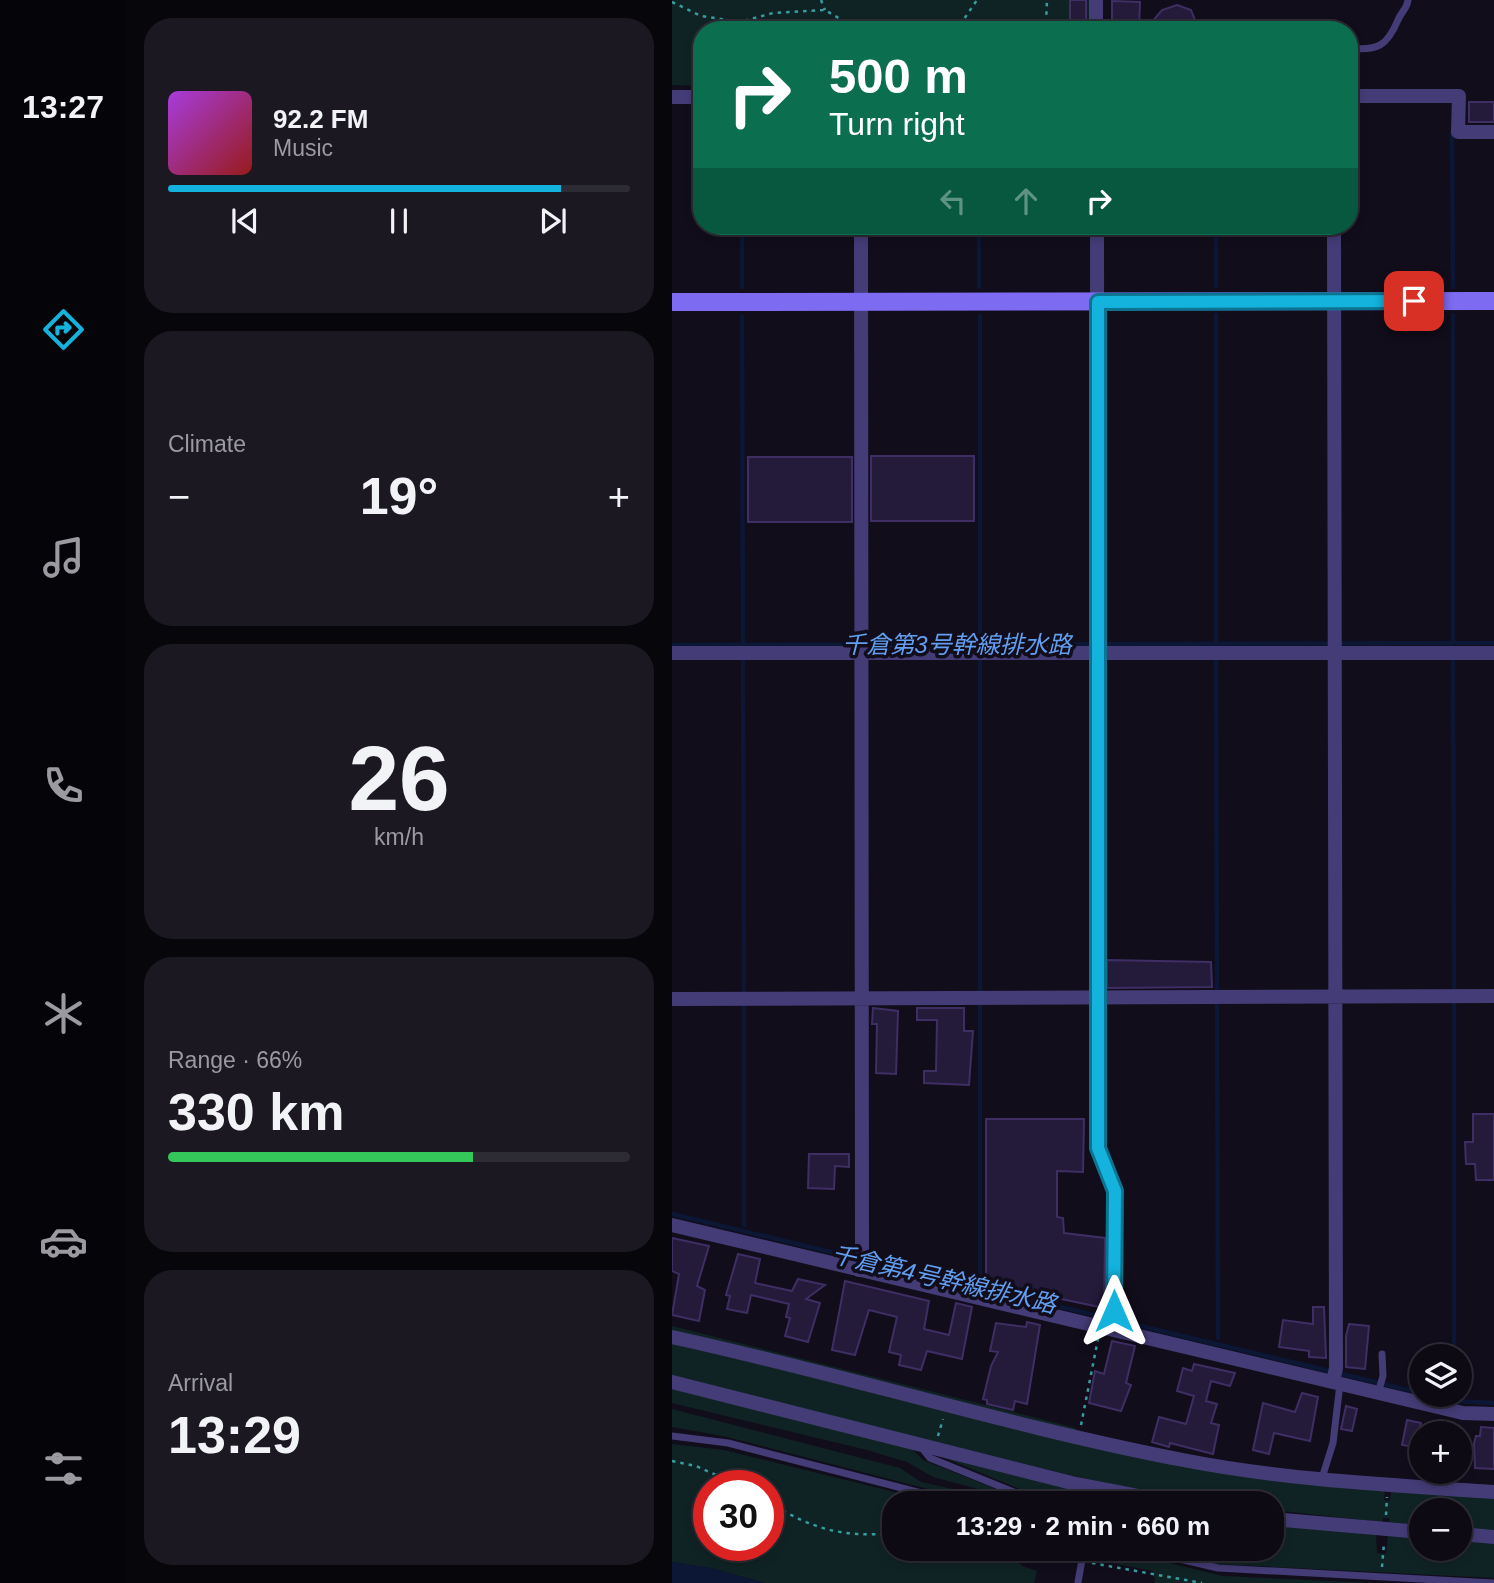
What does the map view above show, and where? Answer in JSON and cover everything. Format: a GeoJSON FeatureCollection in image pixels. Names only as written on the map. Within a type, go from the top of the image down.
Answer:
{"type":"FeatureCollection","features":[{"type":"Feature","properties":{"kind":"street"},"geometry":{"type":"LineString","coordinates":[[1096,0],[1096,21]]}},
{"type":"Feature","properties":{"kind":"street"},"geometry":{"type":"LineString","coordinates":[[1358,96],[1459,96],[1458,132],[1494,132]]}},
{"type":"Feature","properties":{"kind":"street"},"geometry":{"type":"LineString","coordinates":[[672,97],[693,97]]}},
{"type":"Feature","properties":{"kind":"street"},"geometry":{"type":"LineString","coordinates":[[861,235],[861,1263]]}},
{"type":"Feature","properties":{"kind":"street"},"geometry":{"type":"LineString","coordinates":[[1097,235],[1098,1148],[1115,1191],[1109,1324]]}},
{"type":"Feature","properties":{"kind":"street"},"geometry":{"type":"LineString","coordinates":[[1334,235],[1336,1378]]}},
{"type":"Feature","properties":{"kind":"street"},"geometry":{"type":"LineString","coordinates":[[672,302],[1494,301]]}},
{"type":"Feature","properties":{"kind":"street"},"geometry":{"type":"LineString","coordinates":[[672,653],[861,647],[1336,647],[1494,653]]}},
{"type":"Feature","properties":{"kind":"street"},"geometry":{"type":"LineString","coordinates":[[672,999],[1494,996]]}},
{"type":"Feature","properties":{"kind":"street"},"geometry":{"type":"LineString","coordinates":[[672,1225],[861,1263],[1336,1378],[1378,1392],[1463,1413],[1494,1414]]}},
{"type":"Feature","properties":{"kind":"street"},"geometry":{"type":"LineString","coordinates":[[672,1337],[1078,1439],[1186,1461],[1322,1478],[1494,1492]]}},
{"type":"Feature","properties":{"kind":"street"},"geometry":{"type":"LineString","coordinates":[[672,1382],[920,1446],[1113,1491]]}},
{"type":"Feature","properties":{"kind":"street"},"geometry":{"type":"LineString","coordinates":[[1284,1520],[1409,1531]]}},
{"type":"Feature","properties":{"kind":"street"},"geometry":{"type":"LineString","coordinates":[[1472,1535],[1494,1537]]}},
{"type":"Feature","properties":{"kind":"lane"},"geometry":{"type":"LineString","coordinates":[[1358,48],[1376,47],[1388,41],[1394,34],[1408,0]]}},
{"type":"Feature","properties":{"kind":"lane"},"geometry":{"type":"LineString","coordinates":[[1378,1392],[1383,1376],[1382,1354]]}},
{"type":"Feature","properties":{"kind":"lane"},"geometry":{"type":"LineString","coordinates":[[1322,1478],[1333,1443],[1336,1378]]}},
{"type":"Feature","properties":{"kind":"lane"},"geometry":{"type":"LineString","coordinates":[[672,1436],[729,1443],[914,1491]]}},
{"type":"Feature","properties":{"kind":"lane"},"geometry":{"type":"LineString","coordinates":[[920,1446],[930,1458],[1011,1491]]}},
{"type":"Feature","properties":{"kind":"lane"},"geometry":{"type":"LineString","coordinates":[[1186,1561],[1219,1569],[1494,1583]]}},
{"type":"Feature","properties":{"kind":"lane"},"geometry":{"type":"LineString","coordinates":[[1078,1582],[1082,1562]]}},
{"type":"Feature","properties":{"kind":"path"},"geometry":{"type":"LineString","coordinates":[[683,6],[684,0]]}},
{"type":"Feature","properties":{"kind":"path"},"geometry":{"type":"LineString","coordinates":[[821,0],[825,10]]}},
{"type":"Feature","properties":{"kind":"path"},"geometry":{"type":"LineString","coordinates":[[964,21],[977,0]]}},
{"type":"Feature","properties":{"kind":"path"},"geometry":{"type":"LineString","coordinates":[[1046,21],[1047,0]]}},
{"type":"Feature","properties":{"kind":"path"},"geometry":{"type":"LineString","coordinates":[[672,2],[701,16],[734,21]]}},
{"type":"Feature","properties":{"kind":"path"},"geometry":{"type":"LineString","coordinates":[[744,21],[773,13],[825,10],[844,21]]}},
{"type":"Feature","properties":{"kind":"path"},"geometry":{"type":"LineString","coordinates":[[1078,1439],[1109,1324]]}},
{"type":"Feature","properties":{"kind":"path"},"geometry":{"type":"LineString","coordinates":[[938,1437],[942,1420]]}},
{"type":"Feature","properties":{"kind":"path"},"geometry":{"type":"LineString","coordinates":[[672,1461],[705,1470]]}},
{"type":"Feature","properties":{"kind":"path"},"geometry":{"type":"LineString","coordinates":[[1386,1518],[1387,1500]]}},
{"type":"Feature","properties":{"kind":"path"},"geometry":{"type":"LineString","coordinates":[[784,1511],[809,1526],[841,1533],[882,1533]]}},
{"type":"Feature","properties":{"kind":"path"},"geometry":{"type":"LineString","coordinates":[[1381,1578],[1383,1551]]}},
{"type":"Feature","properties":{"kind":"path"},"geometry":{"type":"LineString","coordinates":[[1077,1561],[1202,1583]]}},
{"type":"Feature","properties":{"kind":"green space"},"geometry":{"type":"Polygon","coordinates":[[[672,0],[1091,0],[1091,21],[693,21],[693,86],[672,85],[672,0]]]}},
{"type":"Feature","properties":{"kind":"green space"},"geometry":{"type":"Polygon","coordinates":[[[672,1326],[1076,1428],[1075,1434],[672,1336],[672,1326]]]}},
{"type":"Feature","properties":{"kind":"green space"},"geometry":{"type":"Polygon","coordinates":[[[672,1342],[1078,1443],[1385,1488],[1384,1500],[1390,1501],[1391,1490],[1494,1498],[1494,1530],[1472,1529],[1472,1498],[1409,1498],[1409,1524],[1389,1522],[1389,1518],[1383,1518],[1382,1522],[1284,1511],[1284,1491],[1146,1491],[672,1377],[672,1342]]]}},
{"type":"Feature","properties":{"kind":"green space"},"geometry":{"type":"Polygon","coordinates":[[[672,1389],[911,1448],[923,1460],[1001,1491],[986,1491],[933,1477],[907,1462],[867,1450],[672,1403],[672,1389]]]}},
{"type":"Feature","properties":{"kind":"green space"},"geometry":{"type":"Polygon","coordinates":[[[672,1409],[900,1468],[921,1482],[962,1491],[936,1491],[723,1436],[672,1427],[672,1409]]]}},
{"type":"Feature","properties":{"kind":"green space"},"geometry":{"type":"Polygon","coordinates":[[[672,1444],[724,1450],[890,1491],[882,1491],[882,1561],[1017,1561],[1022,1566],[1037,1571],[1034,1583],[765,1583],[711,1568],[672,1562],[672,1444]]]}},
{"type":"Feature","properties":{"kind":"green space"},"geometry":{"type":"Polygon","coordinates":[[[945,1458],[1091,1491],[1024,1491],[945,1458]]]}},
{"type":"Feature","properties":{"kind":"green space"},"geometry":{"type":"Polygon","coordinates":[[[1284,1524],[1376,1535],[1377,1553],[1386,1554],[1388,1536],[1409,1537],[1409,1561],[1472,1561],[1472,1542],[1494,1544],[1494,1578],[1216,1564],[1204,1561],[1284,1561],[1284,1524]]]}},
{"type":"Feature","properties":{"kind":"green space"},"geometry":{"type":"Polygon","coordinates":[[[1100,1561],[1161,1561],[1223,1576],[1375,1583],[1155,1583],[1153,1571],[1100,1561]]]}},
{"type":"Feature","properties":{"kind":"water"},"geometry":{"type":"Polygon","coordinates":[[[672,1562],[711,1568],[765,1583],[672,1583],[672,1562]]]}},
{"type":"Feature","properties":{"kind":"building"},"geometry":{"type":"Polygon","coordinates":[[[1070,0],[1086,0],[1086,21],[1070,21],[1070,0]]]}},
{"type":"Feature","properties":{"kind":"building"},"geometry":{"type":"Polygon","coordinates":[[[1112,1],[1140,2],[1139,21],[1112,21],[1112,1]]]}},
{"type":"Feature","properties":{"kind":"building"},"geometry":{"type":"Polygon","coordinates":[[[1177,5],[1191,10],[1195,21],[1153,21],[1162,10],[1177,5]]]}},
{"type":"Feature","properties":{"kind":"building"},"geometry":{"type":"Polygon","coordinates":[[[1469,102],[1494,102],[1494,122],[1469,122],[1469,102]]]}},
{"type":"Feature","properties":{"kind":"building"},"geometry":{"type":"Polygon","coordinates":[[[871,456],[974,456],[974,521],[871,521],[871,456]]]}},
{"type":"Feature","properties":{"kind":"building"},"geometry":{"type":"Polygon","coordinates":[[[748,457],[852,457],[852,522],[748,522],[748,457]]]}},
{"type":"Feature","properties":{"kind":"building"},"geometry":{"type":"Polygon","coordinates":[[[1107,960],[1211,962],[1212,987],[1107,988],[1107,960]]]}},
{"type":"Feature","properties":{"kind":"building"},"geometry":{"type":"Polygon","coordinates":[[[873,1008],[898,1011],[896,1074],[876,1073],[877,1024],[872,1024],[873,1008]]]}},
{"type":"Feature","properties":{"kind":"building"},"geometry":{"type":"Polygon","coordinates":[[[917,1008],[964,1008],[964,1031],[973,1031],[969,1085],[924,1083],[924,1071],[936,1071],[937,1020],[917,1020],[917,1008]]]}},
{"type":"Feature","properties":{"kind":"building"},"geometry":{"type":"Polygon","coordinates":[[[1473,1114],[1494,1114],[1494,1180],[1476,1180],[1475,1164],[1466,1164],[1465,1142],[1473,1142],[1473,1114]]]}},
{"type":"Feature","properties":{"kind":"building"},"geometry":{"type":"Polygon","coordinates":[[[986,1119],[1084,1119],[1083,1172],[1057,1171],[1057,1217],[1063,1218],[1064,1233],[1105,1238],[1104,1308],[986,1283],[986,1119]]]}},
{"type":"Feature","properties":{"kind":"building"},"geometry":{"type":"Polygon","coordinates":[[[809,1154],[849,1154],[849,1167],[835,1166],[834,1189],[808,1188],[809,1154]]]}},
{"type":"Feature","properties":{"kind":"building"},"geometry":{"type":"Polygon","coordinates":[[[672,1238],[709,1246],[697,1286],[705,1290],[699,1321],[672,1315],[679,1274],[672,1271],[672,1238]]]}},
{"type":"Feature","properties":{"kind":"building"},"geometry":{"type":"Polygon","coordinates":[[[738,1254],[760,1259],[755,1283],[792,1291],[798,1279],[825,1285],[806,1299],[820,1303],[808,1342],[785,1336],[790,1318],[786,1317],[789,1304],[751,1295],[747,1313],[727,1309],[730,1296],[726,1295],[738,1254]]]}},
{"type":"Feature","properties":{"kind":"building"},"geometry":{"type":"Polygon","coordinates":[[[845,1281],[929,1301],[924,1329],[949,1335],[956,1303],[972,1307],[962,1359],[927,1351],[921,1370],[899,1365],[901,1355],[889,1352],[897,1317],[869,1310],[855,1355],[832,1350],[845,1281]]]}},
{"type":"Feature","properties":{"kind":"building"},"geometry":{"type":"Polygon","coordinates":[[[1313,1307],[1324,1307],[1326,1358],[1309,1357],[1309,1351],[1279,1347],[1283,1320],[1313,1324],[1313,1307]]]}},
{"type":"Feature","properties":{"kind":"building"},"geometry":{"type":"Polygon","coordinates":[[[1027,1322],[1040,1325],[1027,1404],[1015,1401],[1013,1410],[987,1404],[987,1400],[983,1399],[991,1366],[998,1352],[990,1351],[996,1323],[1026,1327],[1027,1322]]]}},
{"type":"Feature","properties":{"kind":"building"},"geometry":{"type":"Polygon","coordinates":[[[1349,1324],[1369,1326],[1365,1369],[1346,1367],[1346,1336],[1349,1324]]]}},
{"type":"Feature","properties":{"kind":"building"},"geometry":{"type":"Polygon","coordinates":[[[1112,1341],[1135,1346],[1126,1383],[1131,1385],[1121,1411],[1089,1403],[1095,1371],[1104,1374],[1112,1341]]]}},
{"type":"Feature","properties":{"kind":"building"},"geometry":{"type":"Polygon","coordinates":[[[1194,1364],[1235,1373],[1230,1386],[1211,1381],[1206,1401],[1217,1404],[1211,1423],[1219,1425],[1213,1454],[1170,1443],[1169,1447],[1152,1442],[1159,1417],[1186,1424],[1194,1396],[1177,1391],[1183,1368],[1192,1371],[1194,1364]]]}},
{"type":"Feature","properties":{"kind":"building"},"geometry":{"type":"Polygon","coordinates":[[[1302,1393],[1318,1397],[1310,1441],[1274,1433],[1269,1454],[1253,1450],[1263,1403],[1295,1412],[1302,1393]]]}},
{"type":"Feature","properties":{"kind":"building"},"geometry":{"type":"Polygon","coordinates":[[[1346,1406],[1357,1409],[1352,1431],[1341,1429],[1346,1406]]]}},
{"type":"Feature","properties":{"kind":"building"},"geometry":{"type":"Polygon","coordinates":[[[1407,1420],[1412,1421],[1409,1421],[1409,1446],[1402,1445],[1407,1420]]]}},
{"type":"Feature","properties":{"kind":"building"},"geometry":{"type":"Polygon","coordinates":[[[1481,1427],[1494,1428],[1494,1469],[1475,1468],[1474,1443],[1476,1436],[1480,1436],[1481,1427]]]}},
{"type":"Feature","properties":{"kind":"waterway"},"geometry":{"type":"LineString","coordinates":[[1452,133],[1453,287]]}},
{"type":"Feature","properties":{"kind":"waterway"},"geometry":{"type":"LineString","coordinates":[[742,235],[742,287]]}},
{"type":"Feature","properties":{"kind":"waterway"},"geometry":{"type":"LineString","coordinates":[[979,235],[979,287]]}},
{"type":"Feature","properties":{"kind":"waterway"},"geometry":{"type":"LineString","coordinates":[[1216,235],[1216,286]]}},
{"type":"Feature","properties":{"kind":"waterway"},"geometry":{"type":"LineString","coordinates":[[1216,315],[1216,643]]}},
{"type":"Feature","properties":{"kind":"waterway"},"geometry":{"type":"LineString","coordinates":[[1453,315],[1453,643]]}},
{"type":"Feature","properties":{"kind":"waterway"},"geometry":{"type":"LineString","coordinates":[[980,316],[980,644]]}},
{"type":"Feature","properties":{"kind":"waterway"},"geometry":{"type":"LineString","coordinates":[[742,317],[743,645]]}},
{"type":"Feature","properties":{"kind":"waterway","name":"千倉第3号幹線排水路"},"geometry":{"type":"LineString","coordinates":[[672,645],[1494,643]]}},
{"type":"Feature","properties":{"kind":"waterway"},"geometry":{"type":"LineString","coordinates":[[980,658],[980,993]]}},
{"type":"Feature","properties":{"kind":"waterway"},"geometry":{"type":"LineString","coordinates":[[1216,658],[1217,992]]}},
{"type":"Feature","properties":{"kind":"waterway"},"geometry":{"type":"LineString","coordinates":[[1453,658],[1454,991]]}},
{"type":"Feature","properties":{"kind":"waterway"},"geometry":{"type":"LineString","coordinates":[[743,660],[744,992]]}},
{"type":"Feature","properties":{"kind":"waterway"},"geometry":{"type":"LineString","coordinates":[[1454,1001],[1454,1344]]}},
{"type":"Feature","properties":{"kind":"waterway"},"geometry":{"type":"LineString","coordinates":[[980,1002],[980,1283]]}},
{"type":"Feature","properties":{"kind":"waterway"},"geometry":{"type":"LineString","coordinates":[[1217,1002],[1218,1338]]}},
{"type":"Feature","properties":{"kind":"waterway"},"geometry":{"type":"LineString","coordinates":[[744,1003],[744,1225]]}},
{"type":"Feature","properties":{"kind":"waterway","name":"千倉第4号幹線排水路"},"geometry":{"type":"LineString","coordinates":[[672,1214],[1409,1390]]}},
{"type":"Feature","properties":{"kind":"waterway","name":"千倉第4号幹線排水路"},"geometry":{"type":"LineString","coordinates":[[1472,1402],[1494,1403]]}},
{"type":"Feature","properties":{"kind":"route"},"geometry":{"type":"LineString","coordinates":[[1114,1311],[1115,1191],[1098,1148],[1098,302],[1414,301]]}}]}
